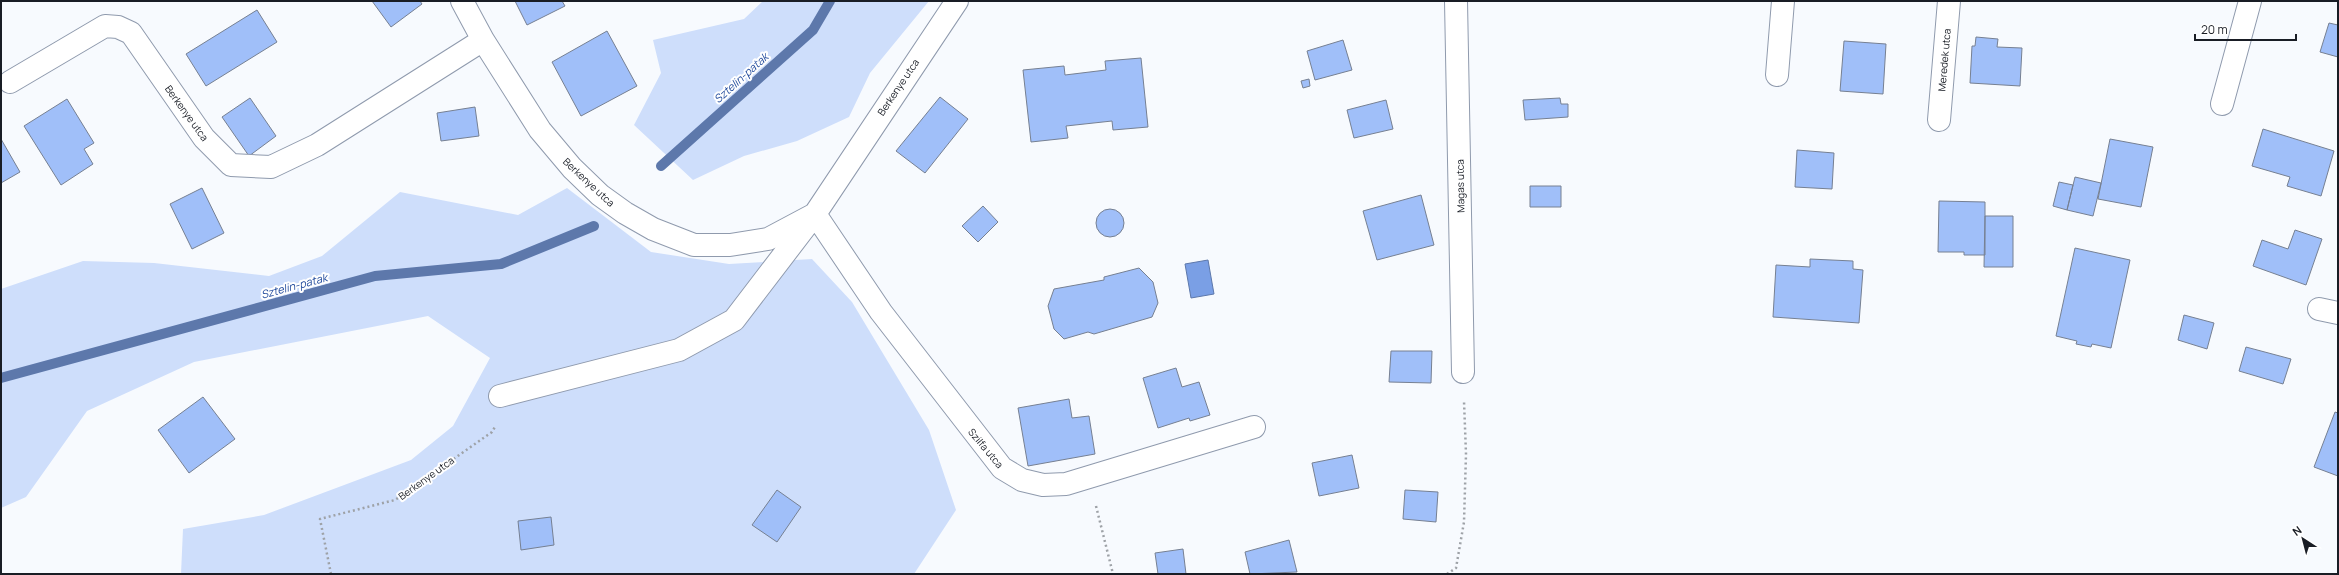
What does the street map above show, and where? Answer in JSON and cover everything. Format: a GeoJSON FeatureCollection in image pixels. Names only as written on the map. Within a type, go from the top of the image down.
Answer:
{"type":"FeatureCollection","features":[{"type":"Feature","properties":{"kind":"street","name":"Berkenye utca"},"geometry":{"type":"LineString","coordinates":[[462,1],[483,40],[540,130],[572,168],[606,200],[625,213],[653,229],[694,245],[730,245],[768,239],[815,214]]}},
{"type":"Feature","properties":{"kind":"street","name":"Berkenye utca"},"geometry":{"type":"LineString","coordinates":[[505,394],[679,350],[734,320],[815,214],[957,1]]}},
{"type":"Feature","properties":{"kind":"street","name":"Magas utca"},"geometry":{"type":"LineString","coordinates":[[1456,1],[1462,372]]}},
{"type":"Feature","properties":{"kind":"street"},"geometry":{"type":"LineString","coordinates":[[1777,75],[1783,1]]}},
{"type":"Feature","properties":{"kind":"street","name":"Meredek utca"},"geometry":{"type":"LineString","coordinates":[[1939,120],[1949,1]]}},
{"type":"Feature","properties":{"kind":"street"},"geometry":{"type":"LineString","coordinates":[[2222,104],[2250,1]]}},
{"type":"Feature","properties":{"kind":"street","name":"Berkenye utca"},"geometry":{"type":"LineString","coordinates":[[10,82],[105,26],[118,27],[131,33],[204,138],[232,165],[271,167],[317,145],[483,40]]}},
{"type":"Feature","properties":{"kind":"street","name":"Szilfa utca"},"geometry":{"type":"LineString","coordinates":[[815,214],[881,312],[1002,468],[1022,480],[1043,485],[1066,484],[1090,478],[1254,427]]}},
{"type":"Feature","properties":{"kind":"path"},"geometry":{"type":"LineString","coordinates":[[1447,574],[1456,568],[1464,522],[1466,454],[1462,372]]}},
{"type":"Feature","properties":{"kind":"path","name":"Berkenye utca"},"geometry":{"type":"LineString","coordinates":[[331,574],[320,519],[395,500],[492,432],[505,394]]}},
{"type":"Feature","properties":{"kind":"path"},"geometry":{"type":"LineString","coordinates":[[1090,478],[1113,574]]}},
{"type":"Feature","properties":{"kind":"shaded area"},"geometry":{"type":"Polygon","coordinates":[[[763,1],[929,1],[870,73],[849,117],[797,141],[744,156],[693,180],[634,125],[661,73],[653,40],[744,19],[763,1]]]}},
{"type":"Feature","properties":{"kind":"shaded area"},"geometry":{"type":"Polygon","coordinates":[[[567,188],[651,252],[729,264],[812,259],[852,302],[929,430],[956,510],[914,574],[181,574],[183,529],[264,515],[411,460],[453,426],[490,358],[428,316],[194,362],[87,411],[26,497],[1,508],[1,289],[83,261],[154,263],[269,276],[322,256],[400,192],[518,215],[567,188]]]}},
{"type":"Feature","properties":{"kind":"water"},"geometry":{"type":"Polygon","coordinates":[[[1208,260],[1214,294],[1191,298],[1185,264],[1208,260]]]}},
{"type":"Feature","properties":{"kind":"building"},"geometry":{"type":"Polygon","coordinates":[[[372,1],[420,1],[422,4],[391,27],[372,1]]]}},
{"type":"Feature","properties":{"kind":"building"},"geometry":{"type":"Polygon","coordinates":[[[515,1],[562,1],[565,6],[527,25],[515,1]]]}},
{"type":"Feature","properties":{"kind":"building"},"geometry":{"type":"Polygon","coordinates":[[[257,10],[277,42],[206,86],[186,54],[257,10]]]}},
{"type":"Feature","properties":{"kind":"building"},"geometry":{"type":"Polygon","coordinates":[[[2329,23],[2338,25],[2338,57],[2320,52],[2329,23]]]}},
{"type":"Feature","properties":{"kind":"building"},"geometry":{"type":"Polygon","coordinates":[[[607,31],[637,86],[581,116],[552,62],[607,31]]]}},
{"type":"Feature","properties":{"kind":"building"},"geometry":{"type":"Polygon","coordinates":[[[1976,37],[1998,39],[1997,47],[2022,48],[2020,86],[1970,83],[1972,46],[1975,46],[1976,37]]]}},
{"type":"Feature","properties":{"kind":"building"},"geometry":{"type":"Polygon","coordinates":[[[1343,40],[1352,70],[1315,80],[1307,51],[1343,40]]]}},
{"type":"Feature","properties":{"kind":"building"},"geometry":{"type":"Polygon","coordinates":[[[1844,41],[1886,44],[1883,94],[1840,91],[1844,41]]]}},
{"type":"Feature","properties":{"kind":"building"},"geometry":{"type":"Polygon","coordinates":[[[1141,58],[1148,127],[1113,130],[1112,121],[1066,126],[1068,138],[1031,142],[1023,70],[1064,66],[1065,75],[1106,70],[1105,61],[1141,58]]]}},
{"type":"Feature","properties":{"kind":"building"},"geometry":{"type":"Polygon","coordinates":[[[1309,79],[1310,86],[1303,88],[1301,81],[1309,79]]]}},
{"type":"Feature","properties":{"kind":"building"},"geometry":{"type":"Polygon","coordinates":[[[940,97],[968,119],[925,173],[896,151],[940,97]]]}},
{"type":"Feature","properties":{"kind":"building"},"geometry":{"type":"Polygon","coordinates":[[[250,98],[276,136],[249,156],[222,117],[250,98]]]}},
{"type":"Feature","properties":{"kind":"building"},"geometry":{"type":"Polygon","coordinates":[[[1560,98],[1561,104],[1568,104],[1568,117],[1525,120],[1523,100],[1560,98]]]}},
{"type":"Feature","properties":{"kind":"building"},"geometry":{"type":"Polygon","coordinates":[[[67,99],[94,143],[84,149],[93,164],[61,185],[24,126],[67,99]]]}},
{"type":"Feature","properties":{"kind":"building"},"geometry":{"type":"Polygon","coordinates":[[[1386,100],[1393,129],[1354,138],[1347,110],[1386,100]]]}},
{"type":"Feature","properties":{"kind":"building"},"geometry":{"type":"Polygon","coordinates":[[[475,107],[479,136],[441,141],[437,113],[475,107]]]}},
{"type":"Feature","properties":{"kind":"building"},"geometry":{"type":"Polygon","coordinates":[[[2263,129],[2334,151],[2321,196],[2287,186],[2290,177],[2252,166],[2263,129]]]}},
{"type":"Feature","properties":{"kind":"building"},"geometry":{"type":"Polygon","coordinates":[[[1,139],[20,172],[1,183],[1,139]]]}},
{"type":"Feature","properties":{"kind":"building"},"geometry":{"type":"Polygon","coordinates":[[[2110,139],[2153,147],[2141,207],[2098,199],[2110,139]]]}},
{"type":"Feature","properties":{"kind":"building"},"geometry":{"type":"Polygon","coordinates":[[[1797,150],[1834,153],[1832,189],[1795,187],[1797,150]]]}},
{"type":"Feature","properties":{"kind":"building"},"geometry":{"type":"Polygon","coordinates":[[[2075,177],[2101,183],[2093,216],[2067,210],[2075,177]]]}},
{"type":"Feature","properties":{"kind":"building"},"geometry":{"type":"Polygon","coordinates":[[[2059,182],[2073,185],[2067,210],[2053,206],[2059,182]]]}},
{"type":"Feature","properties":{"kind":"building"},"geometry":{"type":"Polygon","coordinates":[[[1530,186],[1561,186],[1561,207],[1530,207],[1530,186]]]}},
{"type":"Feature","properties":{"kind":"building"},"geometry":{"type":"Polygon","coordinates":[[[202,188],[224,233],[192,249],[170,204],[202,188]]]}},
{"type":"Feature","properties":{"kind":"building"},"geometry":{"type":"Polygon","coordinates":[[[1421,195],[1434,245],[1377,260],[1363,211],[1421,195]]]}},
{"type":"Feature","properties":{"kind":"building"},"geometry":{"type":"Polygon","coordinates":[[[1939,201],[1985,202],[1985,255],[1964,255],[1964,252],[1938,252],[1939,201]]]}},
{"type":"Feature","properties":{"kind":"building"},"geometry":{"type":"Polygon","coordinates":[[[983,206],[998,222],[978,242],[962,226],[983,206]]]}},
{"type":"Feature","properties":{"kind":"building"},"geometry":{"type":"Polygon","coordinates":[[[1110,209],[1120,213],[1124,223],[1120,233],[1110,237],[1100,233],[1096,223],[1100,213],[1110,209]]]}},
{"type":"Feature","properties":{"kind":"building"},"geometry":{"type":"Polygon","coordinates":[[[1985,216],[2013,216],[2013,267],[1984,267],[1985,216]]]}},
{"type":"Feature","properties":{"kind":"building"},"geometry":{"type":"Polygon","coordinates":[[[2295,230],[2322,239],[2306,285],[2253,266],[2262,240],[2288,249],[2295,230]]]}},
{"type":"Feature","properties":{"kind":"building"},"geometry":{"type":"Polygon","coordinates":[[[2075,248],[2130,260],[2111,348],[2092,344],[2091,347],[2076,344],[2077,341],[2056,336],[2075,248]]]}},
{"type":"Feature","properties":{"kind":"building"},"geometry":{"type":"Polygon","coordinates":[[[1810,259],[1853,261],[1853,269],[1863,270],[1859,323],[1773,317],[1776,265],[1810,267],[1810,259]]]}},
{"type":"Feature","properties":{"kind":"building"},"geometry":{"type":"Polygon","coordinates":[[[1139,268],[1153,282],[1158,303],[1152,317],[1094,334],[1088,332],[1064,339],[1054,329],[1048,306],[1054,289],[1104,280],[1104,277],[1139,268]]]}},
{"type":"Feature","properties":{"kind":"building"},"geometry":{"type":"Polygon","coordinates":[[[2184,315],[2214,323],[2207,349],[2178,340],[2184,315]]]}},
{"type":"Feature","properties":{"kind":"building"},"geometry":{"type":"Polygon","coordinates":[[[2246,347],[2291,359],[2283,384],[2239,371],[2246,347]]]}},
{"type":"Feature","properties":{"kind":"building"},"geometry":{"type":"Polygon","coordinates":[[[1391,351],[1432,351],[1431,383],[1389,382],[1391,351]]]}},
{"type":"Feature","properties":{"kind":"building"},"geometry":{"type":"Polygon","coordinates":[[[1176,368],[1182,387],[1199,382],[1210,415],[1190,421],[1189,418],[1158,428],[1143,378],[1176,368]]]}},
{"type":"Feature","properties":{"kind":"building"},"geometry":{"type":"Polygon","coordinates":[[[203,397],[235,439],[189,473],[158,430],[203,397]]]}},
{"type":"Feature","properties":{"kind":"building"},"geometry":{"type":"Polygon","coordinates":[[[1069,399],[1072,418],[1089,416],[1095,454],[1028,466],[1018,408],[1069,399]]]}},
{"type":"Feature","properties":{"kind":"building"},"geometry":{"type":"Polygon","coordinates":[[[2335,412],[2338,413],[2338,476],[2314,467],[2335,412]]]}},
{"type":"Feature","properties":{"kind":"building"},"geometry":{"type":"Polygon","coordinates":[[[1352,455],[1359,488],[1319,496],[1312,463],[1352,455]]]}},
{"type":"Feature","properties":{"kind":"building"},"geometry":{"type":"Polygon","coordinates":[[[777,490],[801,507],[777,542],[752,525],[777,490]]]}},
{"type":"Feature","properties":{"kind":"building"},"geometry":{"type":"Polygon","coordinates":[[[1405,490],[1438,492],[1436,522],[1403,519],[1405,490]]]}},
{"type":"Feature","properties":{"kind":"building"},"geometry":{"type":"Polygon","coordinates":[[[551,517],[554,545],[521,550],[518,521],[551,517]]]}},
{"type":"Feature","properties":{"kind":"building"},"geometry":{"type":"Polygon","coordinates":[[[1289,540],[1297,572],[1250,574],[1245,552],[1289,540]]]}},
{"type":"Feature","properties":{"kind":"building"},"geometry":{"type":"Polygon","coordinates":[[[1183,549],[1186,574],[1158,574],[1155,553],[1183,549]]]}},
{"type":"Feature","properties":{"kind":"waterway","name":"Sztelin-patak"},"geometry":{"type":"LineString","coordinates":[[661,166],[813,30],[830,1]]}},
{"type":"Feature","properties":{"kind":"waterway","name":"Sztelin-patak"},"geometry":{"type":"LineString","coordinates":[[1,378],[375,276],[501,264],[594,226]]}}]}
